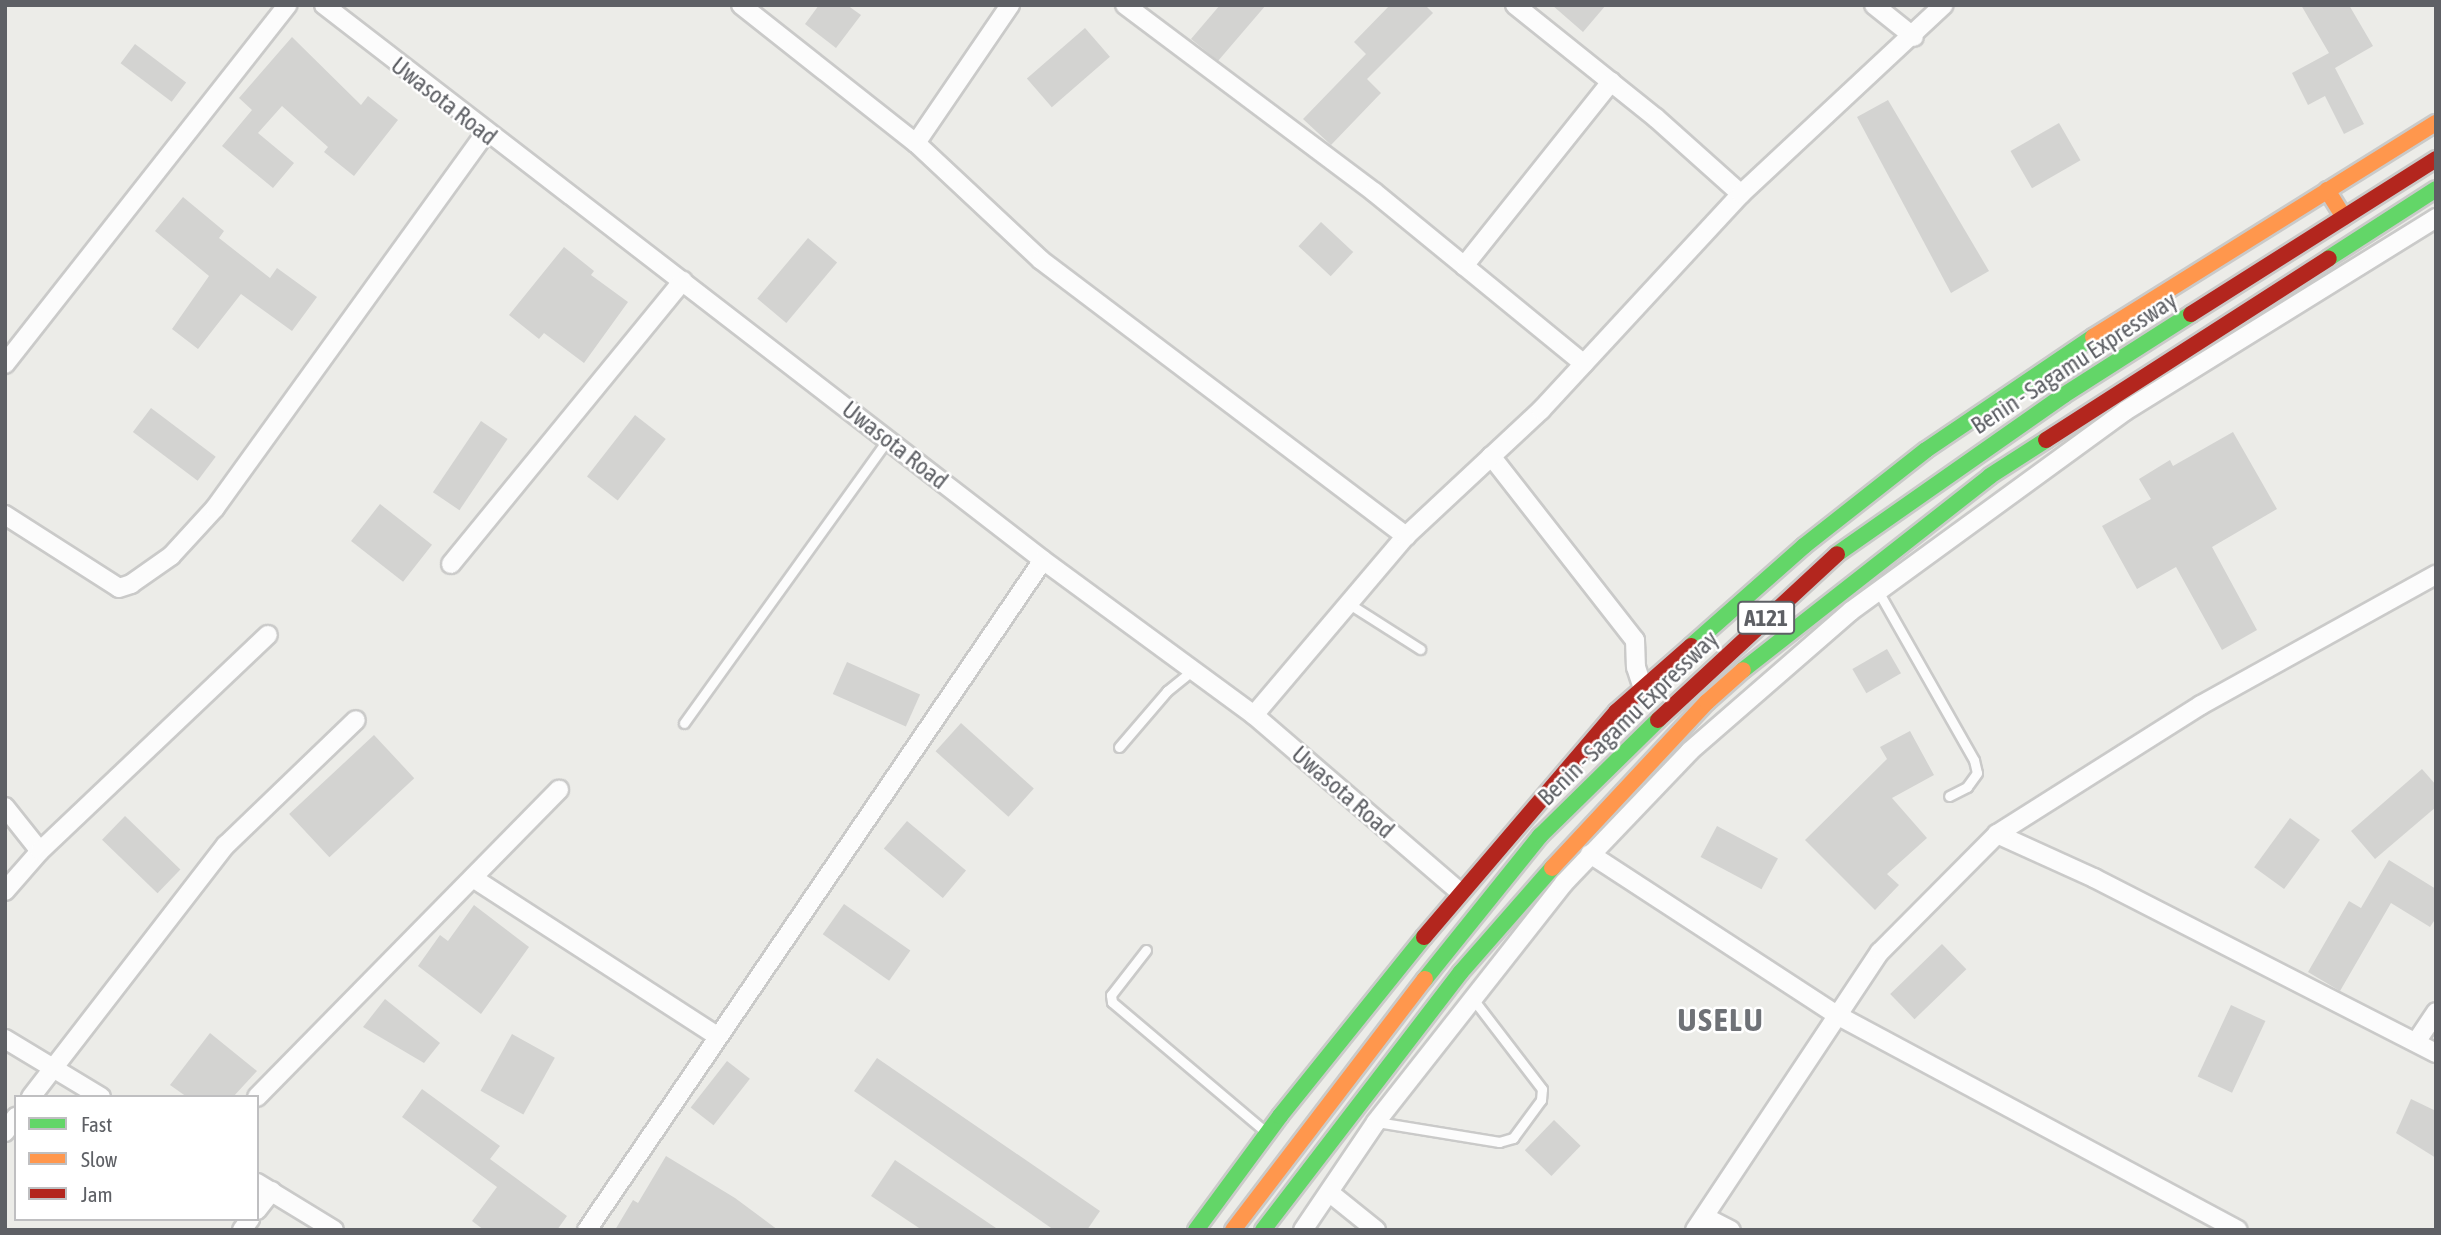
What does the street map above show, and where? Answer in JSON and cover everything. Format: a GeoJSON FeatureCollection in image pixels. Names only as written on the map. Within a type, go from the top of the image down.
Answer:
{"type":"FeatureCollection","features":[{"type":"Feature","properties":{"kind":"main road"},"geometry":{"type":"LineString","coordinates":[[1196,1230],[1267,1133],[1460,892],[1616,712],[1804,546],[1926,450],[2119,320],[2436,123]]}},
{"type":"Feature","properties":{"kind":"main road","name":"Benin - Sagamu Expressway"},"geometry":{"type":"LineString","coordinates":[[1233,1230],[1365,1053],[1540,836],[1712,666],[1846,545],[2064,395],[2436,159]]}},
{"type":"Feature","properties":{"kind":"main road","name":"A121"},"geometry":{"type":"LineString","coordinates":[[1263,1230],[1461,972],[1626,784],[1707,702],[1782,635],[2000,469],[2436,189]]}},
{"type":"Feature","properties":{"kind":"main road"},"geometry":{"type":"LineString","coordinates":[[2327,190],[2344,217]]}},
{"type":"Feature","properties":{"kind":"street"},"geometry":{"type":"LineString","coordinates":[[5,364],[287,5]]}},
{"type":"Feature","properties":{"kind":"street","name":"Uwasota Road"},"geometry":{"type":"LineString","coordinates":[[324,5],[485,133],[683,281],[1043,560],[1254,715],[1460,892]]}},
{"type":"Feature","properties":{"kind":"street"},"geometry":{"type":"LineString","coordinates":[[741,5],[916,143],[1041,260],[1406,536]]}},
{"type":"Feature","properties":{"kind":"street"},"geometry":{"type":"LineString","coordinates":[[916,143],[1010,5]]}},
{"type":"Feature","properties":{"kind":"street"},"geometry":{"type":"LineString","coordinates":[[1125,5],[1374,192],[1584,365]]}},
{"type":"Feature","properties":{"kind":"street"},"geometry":{"type":"LineString","coordinates":[[1515,5],[1611,82],[1741,194]]}},
{"type":"Feature","properties":{"kind":"street"},"geometry":{"type":"LineString","coordinates":[[1874,5],[1914,37]]}},
{"type":"Feature","properties":{"kind":"street"},"geometry":{"type":"LineString","coordinates":[[1254,715],[1351,605],[1406,536],[1584,365],[1741,194],[1914,37],[1944,5]]}},
{"type":"Feature","properties":{"kind":"street"},"geometry":{"type":"LineString","coordinates":[[1464,266],[1611,82]]}},
{"type":"Feature","properties":{"kind":"street"},"geometry":{"type":"LineString","coordinates":[[5,515],[119,588],[131,584],[171,556],[215,508],[485,133]]}},
{"type":"Feature","properties":{"kind":"street"},"geometry":{"type":"LineString","coordinates":[[1303,1230],[1376,1122],[1590,854],[1690,751],[1878,591],[2125,411],[2436,218]]}},
{"type":"Feature","properties":{"kind":"street"},"geometry":{"type":"LineString","coordinates":[[451,564],[683,281]]}},
{"type":"Feature","properties":{"kind":"street"},"geometry":{"type":"LineString","coordinates":[[1492,456],[1634,640],[1636,667],[1643,688]]}},
{"type":"Feature","properties":{"kind":"street"},"geometry":{"type":"LineString","coordinates":[[587,1230],[1043,560]]}},
{"type":"Feature","properties":{"kind":"street"},"geometry":{"type":"LineString","coordinates":[[1731,1230],[1700,1223],[1835,1014],[1880,952],[1997,834],[2201,705],[2434,578]]}},
{"type":"Feature","properties":{"kind":"street"},"geometry":{"type":"LineString","coordinates":[[5,891],[40,851],[268,635]]}},
{"type":"Feature","properties":{"kind":"street"},"geometry":{"type":"LineString","coordinates":[[32,1095],[226,845],[356,720]]}},
{"type":"Feature","properties":{"kind":"street"},"geometry":{"type":"LineString","coordinates":[[259,1095],[559,790]]}},
{"type":"Feature","properties":{"kind":"street"},"geometry":{"type":"LineString","coordinates":[[5,807],[40,851]]}},
{"type":"Feature","properties":{"kind":"street"},"geometry":{"type":"LineString","coordinates":[[1997,834],[2094,878],[2436,1053]]}},
{"type":"Feature","properties":{"kind":"street"},"geometry":{"type":"LineString","coordinates":[[1590,854],[1835,1014],[2238,1230]]}},
{"type":"Feature","properties":{"kind":"street"},"geometry":{"type":"LineString","coordinates":[[473,878],[717,1036]]}},
{"type":"Feature","properties":{"kind":"street"},"geometry":{"type":"LineString","coordinates":[[2416,1042],[2436,1012]]}},
{"type":"Feature","properties":{"kind":"street"},"geometry":{"type":"LineString","coordinates":[[5,1039],[97,1095]]}},
{"type":"Feature","properties":{"kind":"street"},"geometry":{"type":"LineString","coordinates":[[259,1204],[265,1187],[334,1230]]}},
{"type":"Feature","properties":{"kind":"street"},"geometry":{"type":"LineString","coordinates":[[1330,1193],[1377,1230]]}},
{"type":"Feature","properties":{"kind":"lane"},"geometry":{"type":"LineString","coordinates":[[684,723],[888,439]]}},
{"type":"Feature","properties":{"kind":"lane"},"geometry":{"type":"LineString","coordinates":[[1878,591],[1974,761],[1977,773],[1967,787],[1948,796]]}},
{"type":"Feature","properties":{"kind":"lane"},"geometry":{"type":"LineString","coordinates":[[1351,605],[1420,649]]}},
{"type":"Feature","properties":{"kind":"lane"},"geometry":{"type":"LineString","coordinates":[[1119,747],[1167,691],[1193,670]]}},
{"type":"Feature","properties":{"kind":"lane"},"geometry":{"type":"LineString","coordinates":[[1146,950],[1111,995],[1112,1002],[1267,1133]]}},
{"type":"Feature","properties":{"kind":"lane"},"geometry":{"type":"LineString","coordinates":[[1350,1114],[1376,1122],[1499,1142],[1513,1138],[1541,1100],[1542,1089],[1473,999]]}},
{"type":"Feature","properties":{"kind":"building"},"geometry":{"type":"Polygon","coordinates":[[[819,5],[847,5],[861,15],[836,48],[805,24],[819,5]]]}},
{"type":"Feature","properties":{"kind":"building"},"geometry":{"type":"Polygon","coordinates":[[[1220,5],[1266,5],[1218,61],[1191,39],[1220,5]]]}},
{"type":"Feature","properties":{"kind":"building"},"geometry":{"type":"Polygon","coordinates":[[[1390,5],[1425,5],[1433,13],[1367,79],[1381,93],[1331,145],[1303,119],[1366,54],[1354,42],[1390,5]]]}},
{"type":"Feature","properties":{"kind":"building"},"geometry":{"type":"Polygon","coordinates":[[[1552,5],[1606,5],[1583,32],[1552,5]]]}},
{"type":"Feature","properties":{"kind":"building"},"geometry":{"type":"Polygon","coordinates":[[[2301,5],[2349,5],[2373,46],[2335,68],[2364,124],[2344,134],[2325,96],[2308,105],[2292,73],[2329,53],[2301,5]]]}},
{"type":"Feature","properties":{"kind":"building"},"geometry":{"type":"Polygon","coordinates":[[[1085,28],[1110,57],[1052,107],[1027,79],[1085,28]]]}},
{"type":"Feature","properties":{"kind":"building"},"geometry":{"type":"Polygon","coordinates":[[[292,37],[361,105],[368,96],[398,120],[354,176],[324,152],[328,147],[282,106],[258,133],[294,163],[273,188],[222,146],[252,110],[239,98],[292,37]]]}},
{"type":"Feature","properties":{"kind":"building"},"geometry":{"type":"Polygon","coordinates":[[[135,44],[186,83],[172,102],[121,63],[135,44]]]}},
{"type":"Feature","properties":{"kind":"building"},"geometry":{"type":"Polygon","coordinates":[[[1888,100],[1989,271],[1951,293],[1857,117],[1888,100]]]}},
{"type":"Feature","properties":{"kind":"building"},"geometry":{"type":"Polygon","coordinates":[[[2059,123],[2080,160],[2032,188],[2011,151],[2059,123]]]}},
{"type":"Feature","properties":{"kind":"building"},"geometry":{"type":"Polygon","coordinates":[[[183,197],[224,231],[219,238],[270,278],[277,268],[317,297],[292,331],[241,294],[198,349],[172,329],[209,276],[155,231],[183,197]]]}},
{"type":"Feature","properties":{"kind":"building"},"geometry":{"type":"Polygon","coordinates":[[[1321,222],[1353,252],[1331,276],[1298,246],[1321,222]]]}},
{"type":"Feature","properties":{"kind":"building"},"geometry":{"type":"Polygon","coordinates":[[[808,238],[837,262],[786,323],[757,299],[808,238]]]}},
{"type":"Feature","properties":{"kind":"building"},"geometry":{"type":"Polygon","coordinates":[[[564,247],[594,271],[591,275],[628,302],[584,363],[544,333],[539,339],[509,315],[564,247]]]}},
{"type":"Feature","properties":{"kind":"building"},"geometry":{"type":"Polygon","coordinates":[[[151,408],[216,457],[198,481],[133,432],[151,408]]]}},
{"type":"Feature","properties":{"kind":"building"},"geometry":{"type":"Polygon","coordinates":[[[635,415],[666,439],[618,500],[587,476],[635,415]]]}},
{"type":"Feature","properties":{"kind":"building"},"geometry":{"type":"Polygon","coordinates":[[[481,421],[508,439],[459,510],[433,492],[481,421]]]}},
{"type":"Feature","properties":{"kind":"building"},"geometry":{"type":"Polygon","coordinates":[[[2233,432],[2277,509],[2212,547],[2257,630],[2222,650],[2176,567],[2137,589],[2102,526],[2151,499],[2139,479],[2170,460],[2173,466],[2233,432]]]}},
{"type":"Feature","properties":{"kind":"building"},"geometry":{"type":"Polygon","coordinates":[[[380,504],[432,545],[403,582],[351,541],[380,504]]]}},
{"type":"Feature","properties":{"kind":"building"},"geometry":{"type":"Polygon","coordinates":[[[1887,649],[1901,673],[1866,693],[1852,669],[1887,649]]]}},
{"type":"Feature","properties":{"kind":"building"},"geometry":{"type":"Polygon","coordinates":[[[847,662],[920,695],[906,727],[833,694],[847,662]]]}},
{"type":"Feature","properties":{"kind":"building"},"geometry":{"type":"Polygon","coordinates":[[[961,723],[1034,789],[1008,817],[936,751],[961,723]]]}},
{"type":"Feature","properties":{"kind":"building"},"geometry":{"type":"Polygon","coordinates":[[[1910,731],[1934,775],[1892,798],[1927,838],[1887,874],[1899,885],[1875,910],[1805,840],[1887,759],[1880,747],[1910,731]]]}},
{"type":"Feature","properties":{"kind":"building"},"geometry":{"type":"Polygon","coordinates":[[[374,735],[414,778],[329,857],[289,814],[374,735]]]}},
{"type":"Feature","properties":{"kind":"building"},"geometry":{"type":"Polygon","coordinates":[[[2422,769],[2436,785],[2436,807],[2375,859],[2351,831],[2422,769]]]}},
{"type":"Feature","properties":{"kind":"building"},"geometry":{"type":"Polygon","coordinates":[[[125,816],[180,869],[157,893],[102,840],[125,816]]]}},
{"type":"Feature","properties":{"kind":"building"},"geometry":{"type":"Polygon","coordinates":[[[2290,818],[2320,840],[2284,889],[2254,867],[2290,818]]]}},
{"type":"Feature","properties":{"kind":"building"},"geometry":{"type":"Polygon","coordinates":[[[907,821],[966,870],[943,898],[884,849],[907,821]]]}},
{"type":"Feature","properties":{"kind":"building"},"geometry":{"type":"Polygon","coordinates":[[[1717,826],[1778,858],[1761,889],[1701,857],[1717,826]]]}},
{"type":"Feature","properties":{"kind":"building"},"geometry":{"type":"Polygon","coordinates":[[[2389,860],[2436,889],[2436,918],[2430,927],[2391,903],[2340,991],[2308,972],[2349,901],[2361,908],[2389,860]]]}},
{"type":"Feature","properties":{"kind":"building"},"geometry":{"type":"Polygon","coordinates":[[[844,904],[910,950],[889,981],[823,934],[844,904]]]}},
{"type":"Feature","properties":{"kind":"building"},"geometry":{"type":"Polygon","coordinates":[[[474,905],[529,947],[481,1014],[418,966],[440,935],[448,941],[474,905]]]}},
{"type":"Feature","properties":{"kind":"building"},"geometry":{"type":"Polygon","coordinates":[[[1942,944],[1966,969],[1915,1019],[1890,994],[1942,944]]]}},
{"type":"Feature","properties":{"kind":"building"},"geometry":{"type":"Polygon","coordinates":[[[385,999],[440,1043],[424,1063],[363,1027],[385,999]]]}},
{"type":"Feature","properties":{"kind":"building"},"geometry":{"type":"Polygon","coordinates":[[[2231,1005],[2265,1021],[2232,1093],[2198,1077],[2231,1005]]]}},
{"type":"Feature","properties":{"kind":"building"},"geometry":{"type":"Polygon","coordinates":[[[210,1033],[257,1071],[235,1095],[184,1095],[170,1085],[210,1033]]]}},
{"type":"Feature","properties":{"kind":"building"},"geometry":{"type":"Polygon","coordinates":[[[512,1034],[555,1058],[523,1115],[480,1091],[512,1034]]]}},
{"type":"Feature","properties":{"kind":"building"},"geometry":{"type":"Polygon","coordinates":[[[877,1058],[1100,1211],[1087,1230],[1054,1230],[854,1091],[877,1058]]]}},
{"type":"Feature","properties":{"kind":"building"},"geometry":{"type":"Polygon","coordinates":[[[727,1061],[750,1079],[714,1125],[691,1107],[727,1061]]]}},
{"type":"Feature","properties":{"kind":"building"},"geometry":{"type":"Polygon","coordinates":[[[422,1089],[500,1146],[490,1159],[567,1216],[557,1230],[484,1230],[472,1221],[497,1187],[402,1117],[422,1089]]]}},
{"type":"Feature","properties":{"kind":"building"},"geometry":{"type":"Polygon","coordinates":[[[2411,1099],[2436,1111],[2436,1158],[2396,1133],[2411,1099]]]}},
{"type":"Feature","properties":{"kind":"building"},"geometry":{"type":"Polygon","coordinates":[[[1554,1120],[1581,1146],[1551,1176],[1525,1150],[1554,1120]]]}},
{"type":"Feature","properties":{"kind":"building"},"geometry":{"type":"Polygon","coordinates":[[[666,1156],[735,1198],[778,1230],[615,1230],[633,1200],[638,1203],[666,1156]]]}},
{"type":"Feature","properties":{"kind":"building"},"geometry":{"type":"Polygon","coordinates":[[[895,1160],[999,1230],[922,1230],[871,1196],[895,1160]]]}},
{"type":"Feature","properties":{"kind":"traffic: fast"},"geometry":{"type":"LineString","coordinates":[[2329,258],[2436,189]]}},
{"type":"Feature","properties":{"kind":"traffic: fast"},"geometry":{"type":"LineString","coordinates":[[1837,554],[2064,395],[2191,314]]}},
{"type":"Feature","properties":{"kind":"traffic: fast"},"geometry":{"type":"LineString","coordinates":[[1691,646],[1804,546],[1926,450],[2093,337]]}},
{"type":"Feature","properties":{"kind":"traffic: fast"},"geometry":{"type":"LineString","coordinates":[[1743,670],[1990,476],[2046,440]]}},
{"type":"Feature","properties":{"kind":"traffic: fast"},"geometry":{"type":"LineString","coordinates":[[1425,979],[1540,836],[1658,720]]}},
{"type":"Feature","properties":{"kind":"traffic: fast"},"geometry":{"type":"LineString","coordinates":[[1263,1230],[1461,972],[1552,868]]}},
{"type":"Feature","properties":{"kind":"traffic: fast"},"geometry":{"type":"LineString","coordinates":[[1196,1230],[1280,1116],[1424,937]]}},
{"type":"Feature","properties":{"kind":"traffic: slow"},"geometry":{"type":"LineString","coordinates":[[2093,337],[2436,123]]}},
{"type":"Feature","properties":{"kind":"traffic: slow"},"geometry":{"type":"LineString","coordinates":[[2327,190],[2344,217]]}},
{"type":"Feature","properties":{"kind":"traffic: slow"},"geometry":{"type":"LineString","coordinates":[[1552,868],[1707,702],[1743,670]]}},
{"type":"Feature","properties":{"kind":"traffic: slow"},"geometry":{"type":"LineString","coordinates":[[1233,1230],[1425,979]]}},
{"type":"Feature","properties":{"kind":"traffic: jam"},"geometry":{"type":"LineString","coordinates":[[2191,314],[2436,159]]}},
{"type":"Feature","properties":{"kind":"traffic: jam"},"geometry":{"type":"LineString","coordinates":[[2046,440],[2329,258]]}},
{"type":"Feature","properties":{"kind":"traffic: jam"},"geometry":{"type":"LineString","coordinates":[[1658,720],[1837,554]]}},
{"type":"Feature","properties":{"kind":"traffic: jam"},"geometry":{"type":"LineString","coordinates":[[1424,937],[1616,712],[1691,646]]}},
{"type":"Feature","properties":{"kind":"district","name":"USELU"},"geometry":{"type":"Point","coordinates":[1721,1020]}}]}
